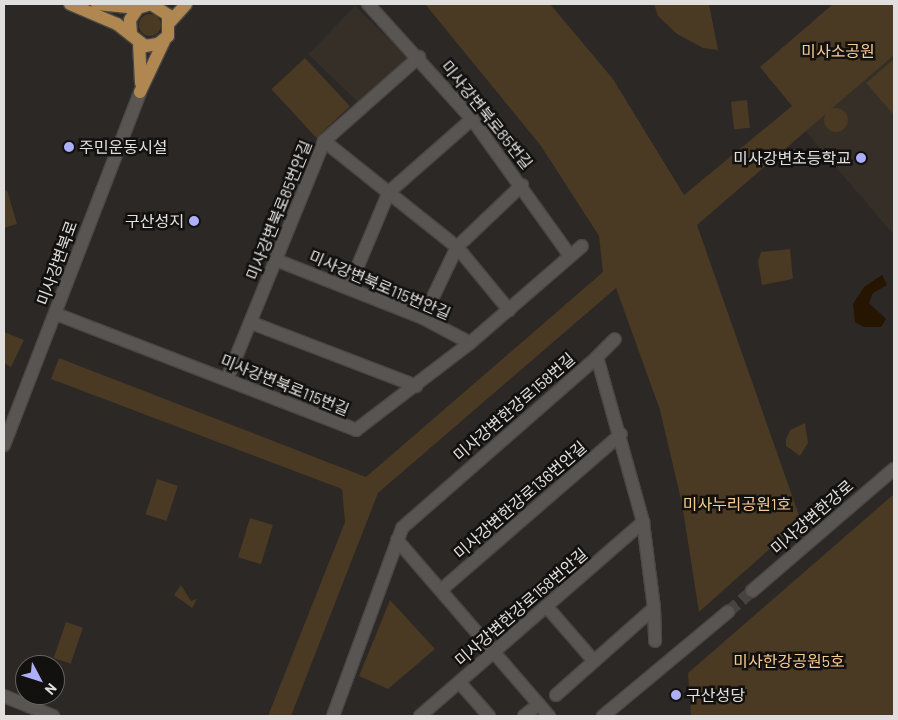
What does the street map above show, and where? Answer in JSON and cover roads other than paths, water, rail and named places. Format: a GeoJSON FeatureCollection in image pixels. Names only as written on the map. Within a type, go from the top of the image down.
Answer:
{"type":"FeatureCollection","features":[{"type":"Feature","properties":{"kind":"main road"},"geometry":{"type":"LineString","coordinates":[[70,4],[152,46],[164,40]]}},
{"type":"Feature","properties":{"kind":"main road"},"geometry":{"type":"LineString","coordinates":[[97,4],[138,8],[160,5],[170,22]]}},
{"type":"Feature","properties":{"kind":"main road"},"geometry":{"type":"LineString","coordinates":[[140,92],[164,40],[170,22],[186,4]]}},
{"type":"Feature","properties":{"kind":"main road"},"geometry":{"type":"LineString","coordinates":[[138,8],[130,20],[135,38],[140,92]]}},
{"type":"Feature","properties":{"kind":"street","name":"미사강변북로85번길"},"geometry":{"type":"LineString","coordinates":[[368,4],[419,57],[472,119],[522,184],[570,256]]}},
{"type":"Feature","properties":{"kind":"street","name":"미사강변북로85번안길"},"geometry":{"type":"LineString","coordinates":[[227,380],[252,323],[324,141],[419,57]]}},
{"type":"Feature","properties":{"kind":"street","name":"미사강변북로"},"geometry":{"type":"LineString","coordinates":[[4,445],[140,92]]}},
{"type":"Feature","properties":{"kind":"street"},"geometry":{"type":"LineString","coordinates":[[350,288],[389,192],[472,119]]}},
{"type":"Feature","properties":{"kind":"street"},"geometry":{"type":"LineString","coordinates":[[324,141],[457,247],[509,310]]}},
{"type":"Feature","properties":{"kind":"street"},"geometry":{"type":"LineString","coordinates":[[423,318],[457,247],[522,184]]}},
{"type":"Feature","properties":{"kind":"street","name":"미사강변북로115번길"},"geometry":{"type":"LineString","coordinates":[[56,314],[356,430],[470,343],[582,246]]}},
{"type":"Feature","properties":{"kind":"street","name":"미사강변북로115번안길"},"geometry":{"type":"LineString","coordinates":[[276,260],[423,318],[470,343]]}},
{"type":"Feature","properties":{"kind":"street"},"geometry":{"type":"LineString","coordinates":[[252,323],[416,386]]}},
{"type":"Feature","properties":{"kind":"street"},"geometry":{"type":"LineString","coordinates":[[596,356],[616,339]]}},
{"type":"Feature","properties":{"kind":"street","name":"미사강변한강로158번길"},"geometry":{"type":"LineString","coordinates":[[336,715],[402,528],[596,356],[621,434],[643,522],[654,608],[655,641]]}},
{"type":"Feature","properties":{"kind":"street","name":"미사강변한강로136번안길"},"geometry":{"type":"LineString","coordinates":[[441,590],[621,434]]}},
{"type":"Feature","properties":{"kind":"street","name":"미사강변한강로"},"geometry":{"type":"LineString","coordinates":[[752,591],[894,469]]}},
{"type":"Feature","properties":{"kind":"street","name":"미사강변한강로158번안길"},"geometry":{"type":"LineString","coordinates":[[420,716],[495,653],[643,522]]}},
{"type":"Feature","properties":{"kind":"street"},"geometry":{"type":"LineString","coordinates":[[397,540],[550,716]]}},
{"type":"Feature","properties":{"kind":"street"},"geometry":{"type":"LineString","coordinates":[[547,607],[594,661]]}},
{"type":"Feature","properties":{"kind":"street"},"geometry":{"type":"LineString","coordinates":[[556,695],[654,608]]}},
{"type":"Feature","properties":{"kind":"street"},"geometry":{"type":"LineString","coordinates":[[604,716],[728,612]]}},
{"type":"Feature","properties":{"kind":"street"},"geometry":{"type":"LineString","coordinates":[[460,682],[490,716]]}},
{"type":"Feature","properties":{"kind":"street"},"geometry":{"type":"LineString","coordinates":[[4,696],[53,716]]}},
{"type":"Feature","properties":{"kind":"street"},"geometry":{"type":"LineString","coordinates":[[524,716],[539,704]]}},
{"type":"Feature","properties":{"kind":"tunnel"},"geometry":{"type":"LineString","coordinates":[[728,612],[752,591]]}},
{"type":"Feature","properties":{"kind":"place","name":"주민운동시설"},"geometry":{"type":"Point","coordinates":[69,147]}},
{"type":"Feature","properties":{"kind":"place","name":"미사강변초등학교"},"geometry":{"type":"Point","coordinates":[861,158]}},
{"type":"Feature","properties":{"kind":"place","name":"구산성지"},"geometry":{"type":"Point","coordinates":[194,221]}},
{"type":"Feature","properties":{"kind":"place","name":"구산성당"},"geometry":{"type":"Point","coordinates":[676,695]}},
{"type":"Feature","properties":{"kind":"park label","name":"미사소공원"},"geometry":{"type":"Point","coordinates":[838,51]}},
{"type":"Feature","properties":{"kind":"park label","name":"미사누리공원1호"},"geometry":{"type":"Point","coordinates":[737,504]}},
{"type":"Feature","properties":{"kind":"park label","name":"미사한강공원5호"},"geometry":{"type":"Point","coordinates":[789,661]}}]}
